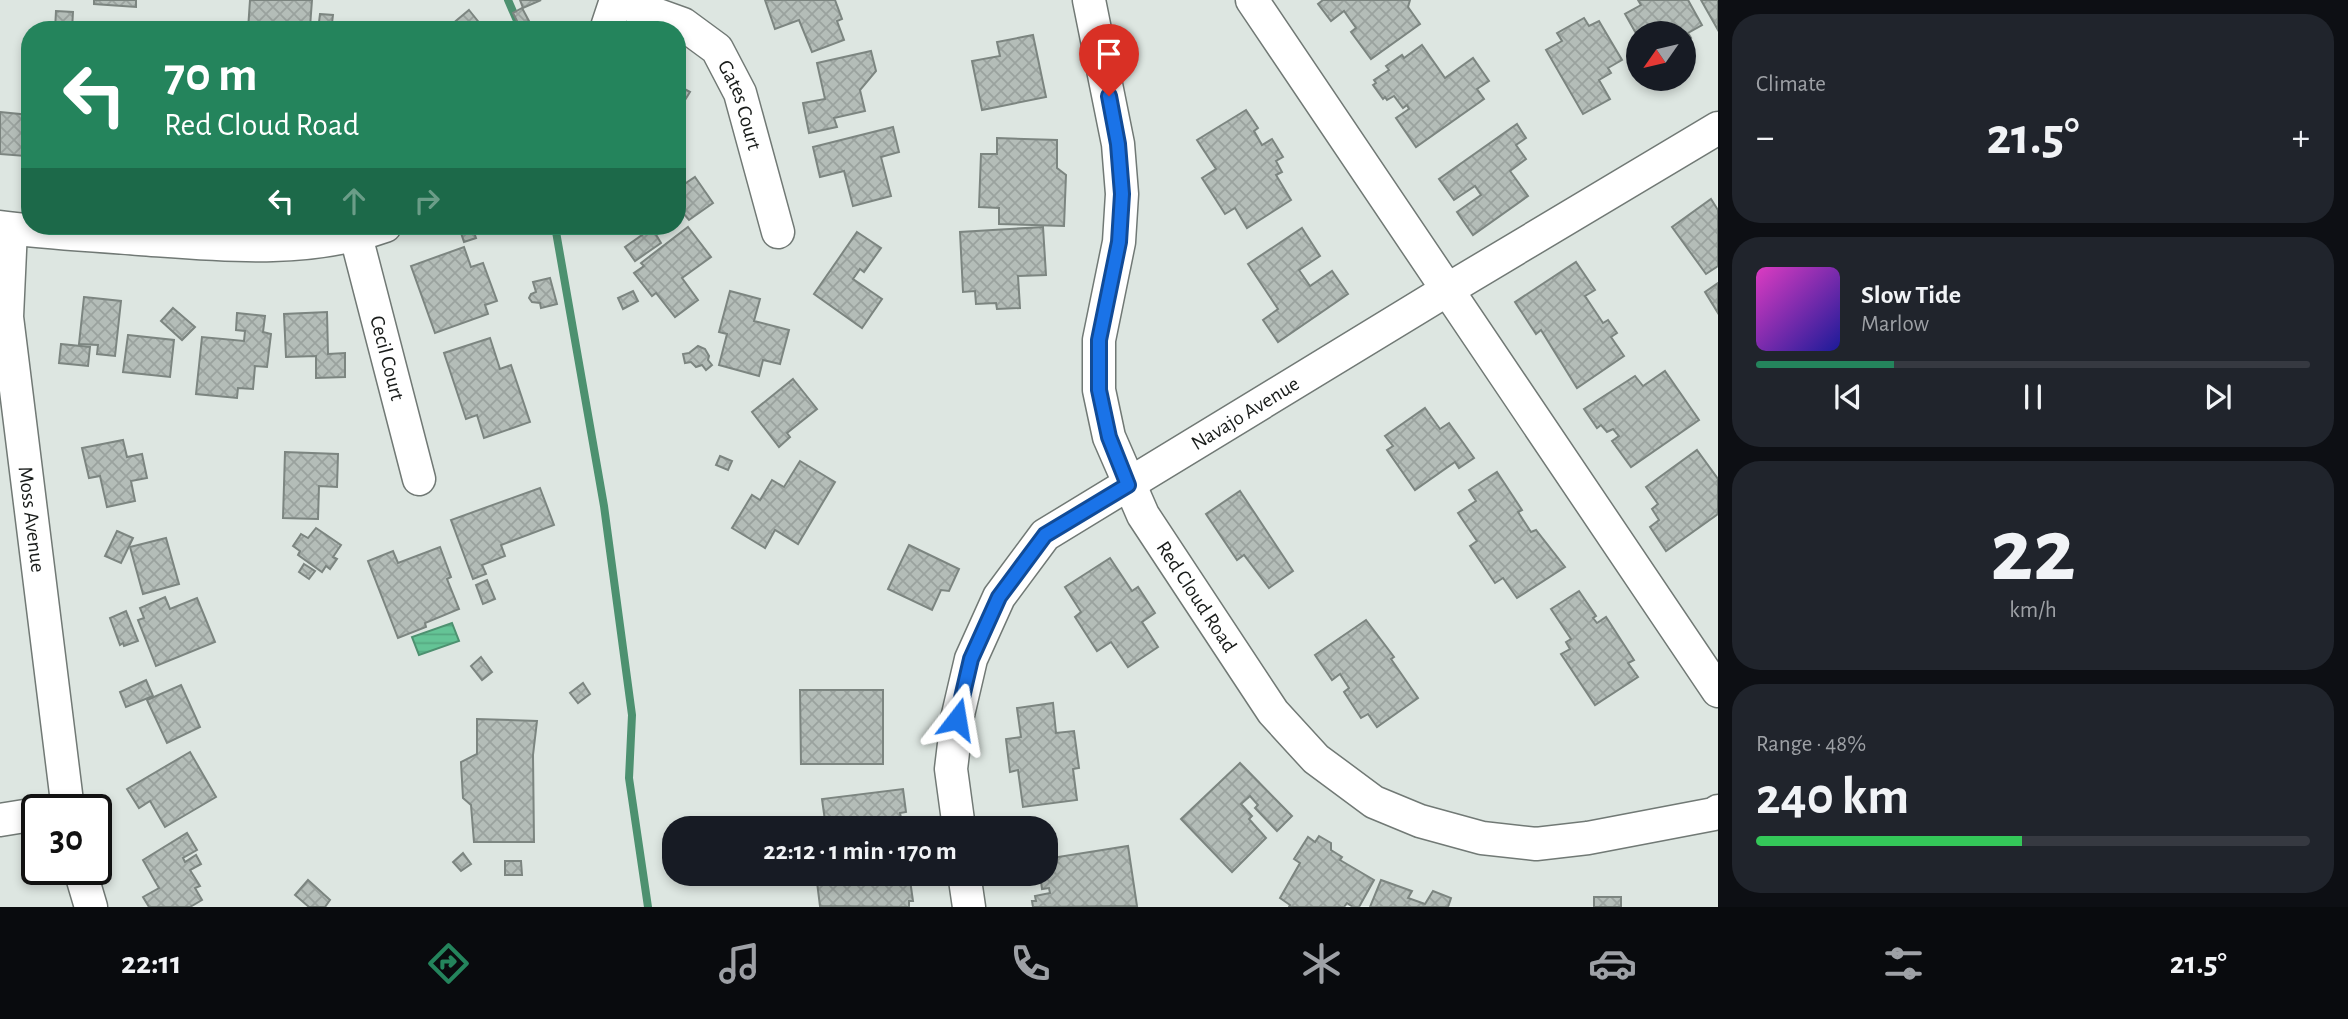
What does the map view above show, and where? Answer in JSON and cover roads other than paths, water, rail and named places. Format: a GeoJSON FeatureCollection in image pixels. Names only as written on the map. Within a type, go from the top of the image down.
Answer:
{"type":"FeatureCollection","features":[{"type":"Feature","properties":{"kind":"street"},"geometry":{"type":"LineString","coordinates":[[609,21],[617,0]]}},
{"type":"Feature","properties":{"kind":"street","name":"Gates Court"},"geometry":{"type":"LineString","coordinates":[[617,0],[675,21]]}},
{"type":"Feature","properties":{"kind":"street","name":"Red Cloud Road"},"geometry":{"type":"LineString","coordinates":[[1089,0],[1118,144],[1122,194],[1119,242],[1099,340],[1099,390],[1109,437],[1143,515],[1273,712],[1316,759],[1374,802],[1420,821],[1482,838],[1536,844],[1588,838],[1714,814],[1718,811]]}},
{"type":"Feature","properties":{"kind":"street"},"geometry":{"type":"LineString","coordinates":[[1252,0],[1718,691]]}},
{"type":"Feature","properties":{"kind":"street","name":"Gates Court"},"geometry":{"type":"LineString","coordinates":[[686,26],[717,49],[740,93],[778,232]]}},
{"type":"Feature","properties":{"kind":"street","name":"Navajo Avenue"},"geometry":{"type":"LineString","coordinates":[[957,816],[951,769],[957,719],[971,659],[999,597],[1045,535],[1718,128]]}},
{"type":"Feature","properties":{"kind":"street","name":"Moss Avenue"},"geometry":{"type":"LineString","coordinates":[[5,228],[7,317],[65,794]]}},
{"type":"Feature","properties":{"kind":"street"},"geometry":{"type":"LineString","coordinates":[[92,235],[229,246],[297,244],[348,235]]}},
{"type":"Feature","properties":{"kind":"street","name":"Cecil Court"},"geometry":{"type":"LineString","coordinates":[[372,235],[419,479]]}},
{"type":"Feature","properties":{"kind":"street"},"geometry":{"type":"LineString","coordinates":[[0,820],[21,817]]}},
{"type":"Feature","properties":{"kind":"street"},"geometry":{"type":"LineString","coordinates":[[84,885],[91,907]]}},
{"type":"Feature","properties":{"kind":"street"},"geometry":{"type":"LineString","coordinates":[[966,886],[968,907]]}},
{"type":"Feature","properties":{"kind":"waterway"},"geometry":{"type":"LineString","coordinates":[[508,0],[517,21]]}},
{"type":"Feature","properties":{"kind":"waterway"},"geometry":{"type":"LineString","coordinates":[[557,235],[604,506],[632,715],[629,778],[648,907]]}}]}
